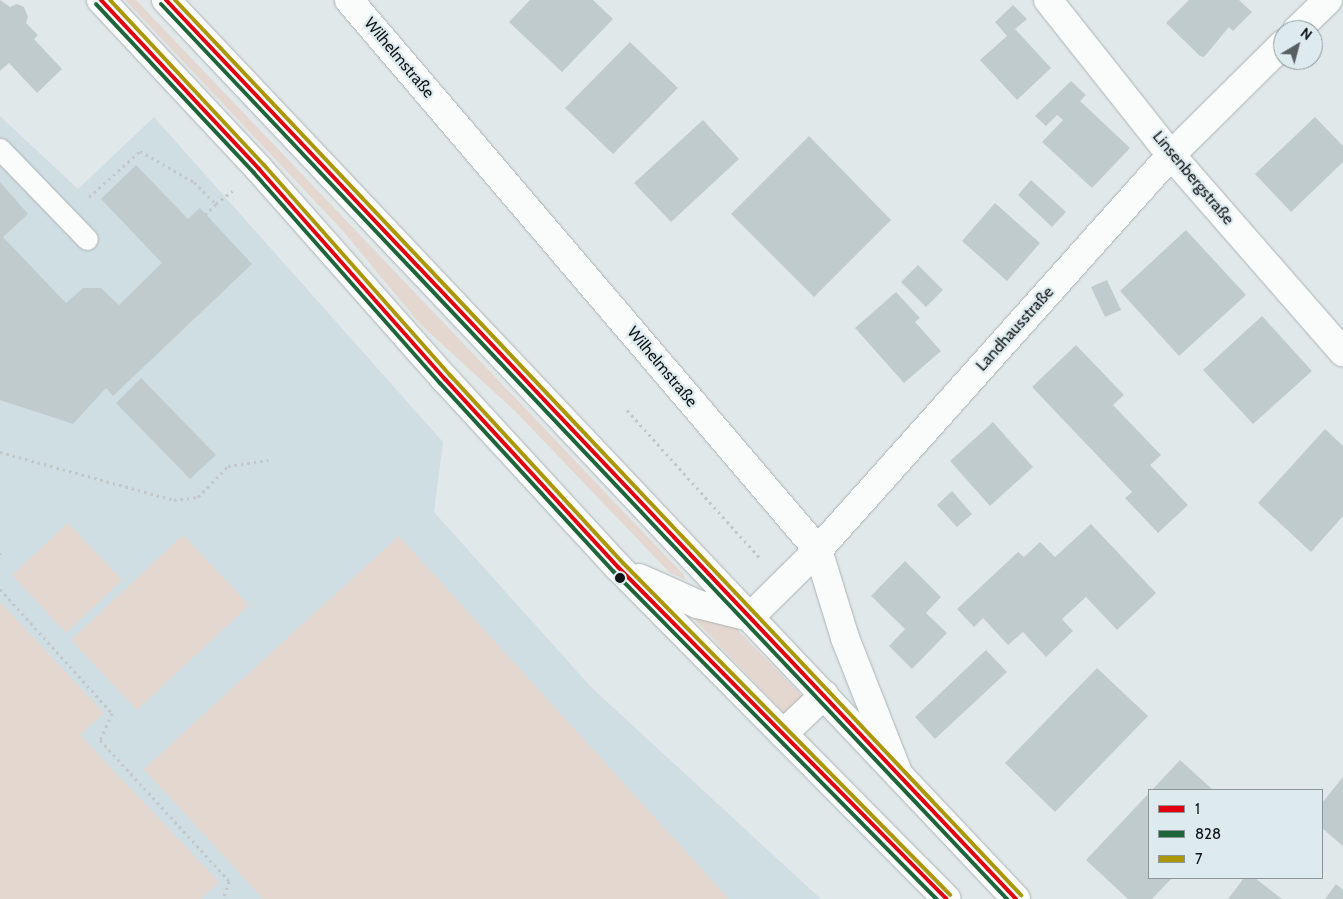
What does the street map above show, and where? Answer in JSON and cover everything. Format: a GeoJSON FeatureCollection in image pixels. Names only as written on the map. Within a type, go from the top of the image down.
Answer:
{"type":"FeatureCollection","features":[{"type":"Feature","properties":{"kind":"main road"},"geometry":{"type":"LineString","coordinates":[[101,0],[259,169],[445,379],[618,567],[946,899]]}},
{"type":"Feature","properties":{"kind":"main road","name":"Wilhelmstraße"},"geometry":{"type":"LineString","coordinates":[[166,0],[1016,899]]}},
{"type":"Feature","properties":{"kind":"main road","name":"Wilhelmstraße"},"geometry":{"type":"LineString","coordinates":[[349,0],[818,550],[845,638],[900,777]]}},
{"type":"Feature","properties":{"kind":"main road","name":"Linsenbergstraße"},"geometry":{"type":"LineString","coordinates":[[1048,0],[1171,155],[1343,352]]}},
{"type":"Feature","properties":{"kind":"main road"},"geometry":{"type":"LineString","coordinates":[[1307,20],[1328,0]]}},
{"type":"Feature","properties":{"kind":"main road","name":"Landhausstraße"},"geometry":{"type":"LineString","coordinates":[[750,617],[818,550],[1171,155],[1273,54]]}},
{"type":"Feature","properties":{"kind":"main road"},"geometry":{"type":"LineString","coordinates":[[618,567],[670,594],[750,617]]}},
{"type":"Feature","properties":{"kind":"main road"},"geometry":{"type":"LineString","coordinates":[[783,734],[824,695]]}},
{"type":"Feature","properties":{"kind":"lane"},"geometry":{"type":"LineString","coordinates":[[0,149],[87,238]]}},
{"type":"Feature","properties":{"kind":"path"},"geometry":{"type":"LineString","coordinates":[[94,193],[140,151],[194,182],[216,204]]}},
{"type":"Feature","properties":{"kind":"path"},"geometry":{"type":"LineString","coordinates":[[205,215],[259,169]]}},
{"type":"Feature","properties":{"kind":"path"},"geometry":{"type":"LineString","coordinates":[[627,410],[739,532],[782,586]]}},
{"type":"Feature","properties":{"kind":"path"},"geometry":{"type":"LineString","coordinates":[[0,452],[174,500],[198,497],[228,466],[269,460]]}},
{"type":"Feature","properties":{"kind":"path"},"geometry":{"type":"LineString","coordinates":[[0,588],[112,713],[100,740],[229,881],[223,899]]}},
{"type":"Feature","properties":{"kind":"shaded area"},"geometry":{"type":"Polygon","coordinates":[[[125,0],[136,0],[684,575],[685,580],[669,572],[517,413],[420,324],[343,231],[125,0]]]}},
{"type":"Feature","properties":{"kind":"shaded area"},"geometry":{"type":"Polygon","coordinates":[[[0,116],[78,189],[154,117],[443,442],[434,512],[592,688],[821,899],[0,899],[0,116]]]}},
{"type":"Feature","properties":{"kind":"shaded area"},"geometry":{"type":"Polygon","coordinates":[[[68,523],[122,580],[66,633],[12,575],[68,523]]]}},
{"type":"Feature","properties":{"kind":"shaded area"},"geometry":{"type":"Polygon","coordinates":[[[183,535],[249,605],[137,710],[71,640],[183,535]]]}},
{"type":"Feature","properties":{"kind":"shaded area"},"geometry":{"type":"Polygon","coordinates":[[[399,536],[729,899],[263,899],[144,769],[399,536]]]}},
{"type":"Feature","properties":{"kind":"shaded area"},"geometry":{"type":"Polygon","coordinates":[[[0,602],[104,713],[80,735],[219,882],[201,899],[0,899],[0,602]]]}},
{"type":"Feature","properties":{"kind":"shaded area"},"geometry":{"type":"Polygon","coordinates":[[[690,615],[730,622],[806,700],[785,714],[690,615]]]}},
{"type":"Feature","properties":{"kind":"building"},"geometry":{"type":"Polygon","coordinates":[[[0,0],[10,7],[17,4],[24,7],[28,17],[26,23],[38,35],[34,39],[62,69],[37,93],[9,63],[0,71],[0,0]]]}},
{"type":"Feature","properties":{"kind":"building"},"geometry":{"type":"Polygon","coordinates":[[[530,0],[593,0],[613,19],[562,72],[509,22],[530,0]]]}},
{"type":"Feature","properties":{"kind":"building"},"geometry":{"type":"Polygon","coordinates":[[[1189,0],[1239,0],[1252,12],[1233,31],[1229,27],[1204,57],[1200,56],[1166,23],[1189,0]]]}},
{"type":"Feature","properties":{"kind":"building"},"geometry":{"type":"Polygon","coordinates":[[[1013,5],[1027,19],[1015,29],[1051,68],[1017,100],[980,60],[1007,36],[995,22],[1013,5]]]}},
{"type":"Feature","properties":{"kind":"building"},"geometry":{"type":"Polygon","coordinates":[[[630,42],[678,88],[613,154],[565,108],[630,42]]]}},
{"type":"Feature","properties":{"kind":"building"},"geometry":{"type":"Polygon","coordinates":[[[1071,81],[1086,95],[1080,101],[1130,148],[1092,188],[1042,142],[1063,120],[1057,115],[1046,126],[1035,116],[1071,81]]]}},
{"type":"Feature","properties":{"kind":"building"},"geometry":{"type":"Polygon","coordinates":[[[1315,117],[1343,146],[1343,162],[1291,212],[1255,174],[1315,117]]]}},
{"type":"Feature","properties":{"kind":"building"},"geometry":{"type":"Polygon","coordinates":[[[703,120],[739,159],[671,222],[634,183],[703,120]]]}},
{"type":"Feature","properties":{"kind":"building"},"geometry":{"type":"Polygon","coordinates":[[[809,136],[891,220],[814,297],[731,214],[809,136]]]}},
{"type":"Feature","properties":{"kind":"building"},"geometry":{"type":"Polygon","coordinates":[[[136,165],[188,219],[200,208],[252,264],[113,396],[106,388],[73,424],[0,400],[0,182],[28,214],[3,237],[66,303],[83,288],[101,288],[119,305],[162,263],[101,199],[136,165]]]}},
{"type":"Feature","properties":{"kind":"building"},"geometry":{"type":"Polygon","coordinates":[[[1031,180],[1066,212],[1052,227],[1018,195],[1031,180]]]}},
{"type":"Feature","properties":{"kind":"building"},"geometry":{"type":"Polygon","coordinates":[[[995,203],[1040,243],[1007,281],[962,241],[995,203]]]}},
{"type":"Feature","properties":{"kind":"building"},"geometry":{"type":"Polygon","coordinates":[[[1186,230],[1246,295],[1179,356],[1120,291],[1186,230]]]}},
{"type":"Feature","properties":{"kind":"building"},"geometry":{"type":"Polygon","coordinates":[[[918,265],[943,290],[926,307],[901,282],[918,265]]]}},
{"type":"Feature","properties":{"kind":"building"},"geometry":{"type":"Polygon","coordinates":[[[1107,280],[1121,310],[1105,317],[1091,287],[1107,280]]]}},
{"type":"Feature","properties":{"kind":"building"},"geometry":{"type":"Polygon","coordinates":[[[896,292],[920,318],[915,322],[941,351],[904,383],[855,328],[896,292]]]}},
{"type":"Feature","properties":{"kind":"building"},"geometry":{"type":"Polygon","coordinates":[[[1262,316],[1312,371],[1253,424],[1203,370],[1262,316]]]}},
{"type":"Feature","properties":{"kind":"building"},"geometry":{"type":"Polygon","coordinates":[[[1076,345],[1124,395],[1113,405],[1161,455],[1150,465],[1188,505],[1158,533],[1125,498],[1132,492],[1032,387],[1076,345]]]}},
{"type":"Feature","properties":{"kind":"building"},"geometry":{"type":"Polygon","coordinates":[[[141,378],[216,455],[190,479],[116,403],[141,378]]]}},
{"type":"Feature","properties":{"kind":"building"},"geometry":{"type":"Polygon","coordinates":[[[993,422],[1033,467],[990,506],[950,461],[993,422]]]}},
{"type":"Feature","properties":{"kind":"building"},"geometry":{"type":"Polygon","coordinates":[[[1325,429],[1343,446],[1343,516],[1311,552],[1258,503],[1325,429]]]}},
{"type":"Feature","properties":{"kind":"building"},"geometry":{"type":"Polygon","coordinates":[[[952,491],[972,514],[957,527],[937,505],[952,491]]]}},
{"type":"Feature","properties":{"kind":"building"},"geometry":{"type":"Polygon","coordinates":[[[1091,524],[1156,593],[1117,630],[1086,597],[1062,619],[1073,631],[1046,657],[1023,632],[1008,645],[983,618],[974,627],[957,609],[1018,552],[1024,557],[1040,542],[1055,557],[1091,524]]]}},
{"type":"Feature","properties":{"kind":"building"},"geometry":{"type":"Polygon","coordinates":[[[905,561],[941,597],[926,613],[947,633],[912,669],[889,646],[905,629],[871,596],[905,561]]]}},
{"type":"Feature","properties":{"kind":"building"},"geometry":{"type":"Polygon","coordinates":[[[986,650],[1007,672],[935,739],[915,717],[986,650]]]}},
{"type":"Feature","properties":{"kind":"building"},"geometry":{"type":"Polygon","coordinates":[[[1097,668],[1148,716],[1055,812],[1005,763],[1097,668]]]}},
{"type":"Feature","properties":{"kind":"building"},"geometry":{"type":"Polygon","coordinates":[[[1180,760],[1212,789],[1153,789],[1180,760]]]}},
{"type":"Feature","properties":{"kind":"building"},"geometry":{"type":"Polygon","coordinates":[[[1343,777],[1343,846],[1323,829],[1323,802],[1343,777]]]}},
{"type":"Feature","properties":{"kind":"building"},"geometry":{"type":"Polygon","coordinates":[[[1148,794],[1148,879],[1171,879],[1152,899],[1128,899],[1086,860],[1148,794]]]}},
{"type":"Feature","properties":{"kind":"building"},"geometry":{"type":"Polygon","coordinates":[[[1243,879],[1256,879],[1282,899],[1228,899],[1243,879]]]}},
{"type":"Feature","properties":{"kind":"building"},"geometry":{"type":"Polygon","coordinates":[[[1336,884],[1343,890],[1343,899],[1325,899],[1336,884]]]}},
{"type":"Feature","properties":{"kind":"transit line","name":"1"},"geometry":{"type":"LineString","coordinates":[[101,0],[259,169],[445,379],[618,567],[946,899]]}},
{"type":"Feature","properties":{"kind":"transit line","name":"7"},"geometry":{"type":"LineString","coordinates":[[110,0],[264,165],[450,375],[623,563],[950,895]]}},
{"type":"Feature","properties":{"kind":"transit line","name":"1"},"geometry":{"type":"LineString","coordinates":[[166,0],[1016,899]]}},
{"type":"Feature","properties":{"kind":"transit line","name":"7"},"geometry":{"type":"LineString","coordinates":[[175,0],[1021,895]]}},
{"type":"Feature","properties":{"kind":"transit line","name":"828"},"geometry":{"type":"LineString","coordinates":[[96,4],[254,173],[440,383],[613,571],[937,899]]}},
{"type":"Feature","properties":{"kind":"transit line","name":"828"},"geometry":{"type":"LineString","coordinates":[[161,4],[1007,899]]}}]}
